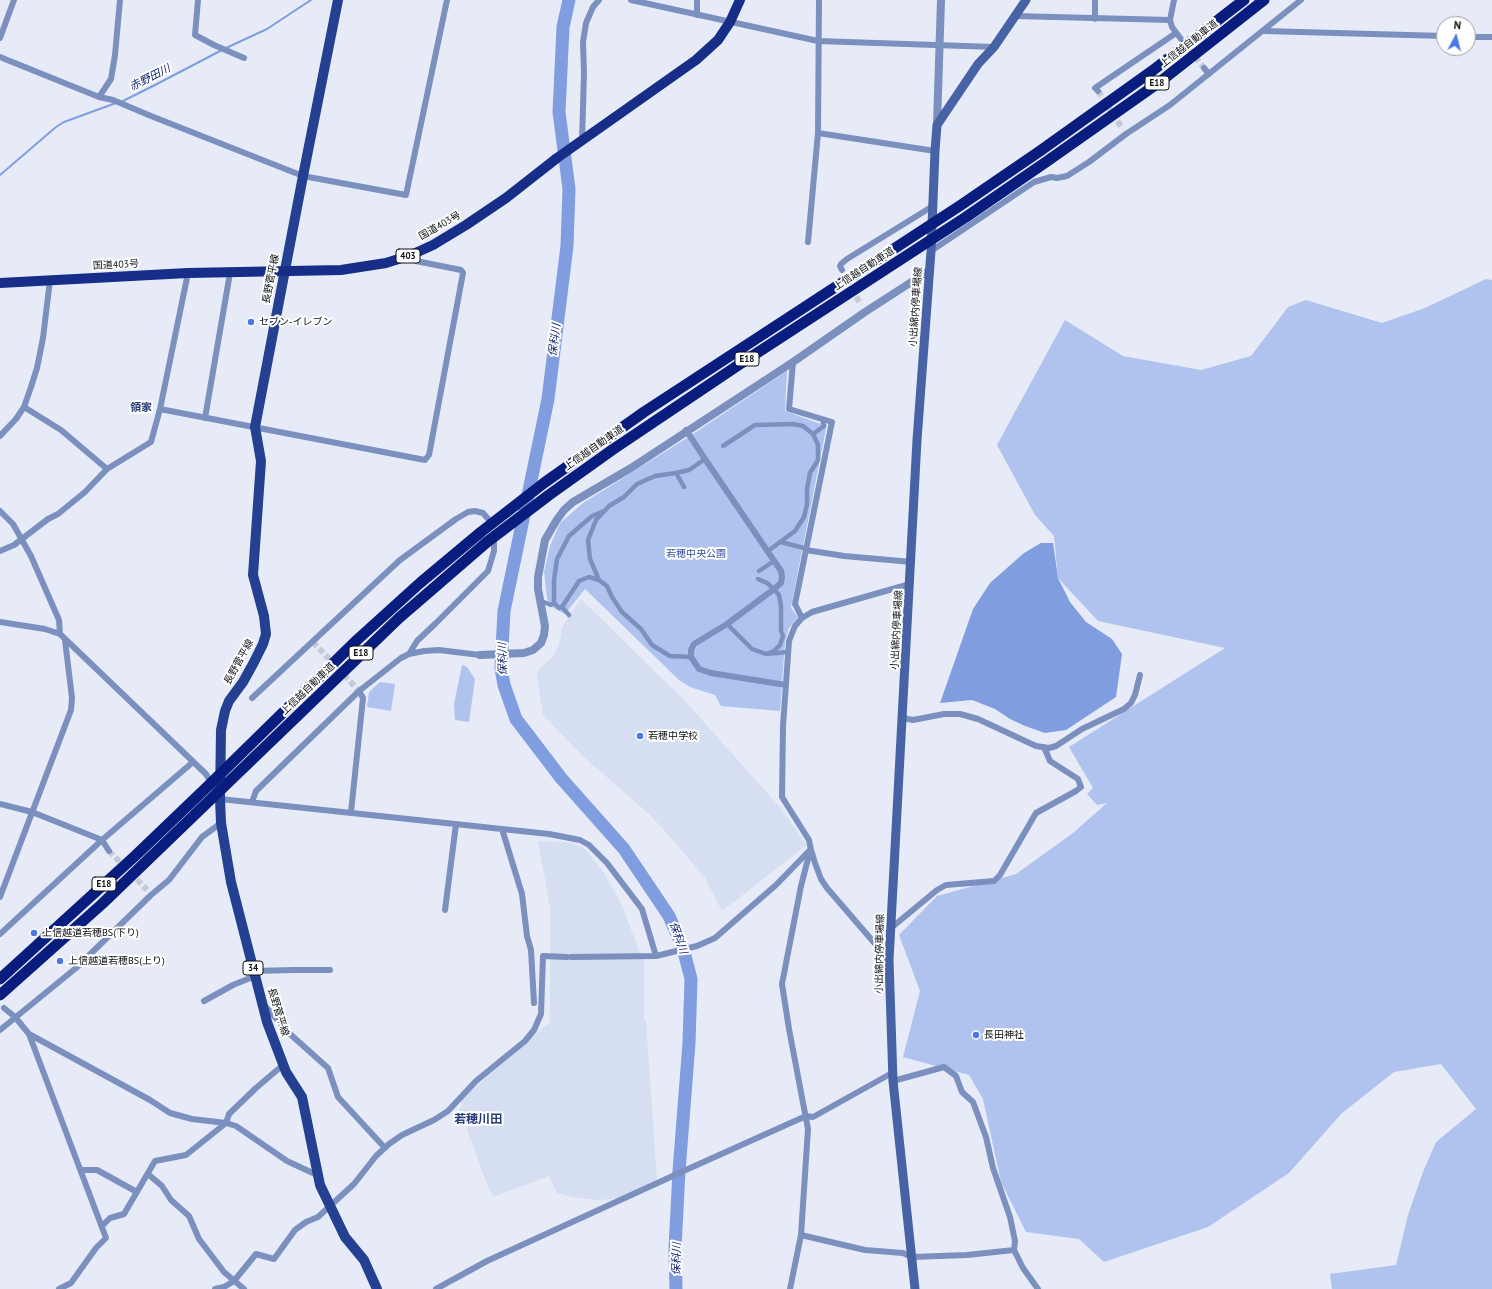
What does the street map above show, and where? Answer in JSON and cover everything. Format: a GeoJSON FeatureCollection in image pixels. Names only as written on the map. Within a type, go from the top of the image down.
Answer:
{"type":"FeatureCollection","features":[{"type":"Feature","properties":{"kind":"highway","name":"国道403号"},"geometry":{"type":"LineString","coordinates":[[0,283],[188,273],[341,270],[386,263],[410,256],[433,246],[506,198],[557,158],[696,60],[718,40],[730,22],[740,0]]}},
{"type":"Feature","properties":{"kind":"highway","name":"上信越自動車道"},"geometry":{"type":"LineString","coordinates":[[0,979],[56,929],[206,788],[367,631],[420,583],[481,532],[572,462],[694,379],[913,237],[1040,151],[1152,71],[1244,0]]}},
{"type":"Feature","properties":{"kind":"highway","name":"上信越自動車道"},"geometry":{"type":"LineString","coordinates":[[0,995],[102,904],[398,618],[488,542],[578,474],[694,394],[920,247],[1046,162],[1160,81],[1264,0]]}},
{"type":"Feature","properties":{"kind":"main road","name":"長野菅平線"},"geometry":{"type":"LineString","coordinates":[[338,0],[302,176],[285,272],[254,427],[261,461],[253,575],[264,616],[266,634],[263,644],[253,664],[243,682],[229,701],[225,711],[221,730],[220,799],[221,823],[231,882],[267,1022],[283,1065],[302,1097],[320,1185],[345,1237],[364,1260],[377,1289]]}},
{"type":"Feature","properties":{"kind":"main road","name":"小出綿内停車場線"},"geometry":{"type":"LineString","coordinates":[[915,1289],[892,1077],[889,960],[912,562],[917,440],[930,270],[937,125],[978,64],[994,46],[1026,0]]}},
{"type":"Feature","properties":{"kind":"street"},"geometry":{"type":"LineString","coordinates":[[0,38],[14,0]]}},
{"type":"Feature","properties":{"kind":"street"},"geometry":{"type":"LineString","coordinates":[[99,97],[111,79],[115,55],[120,0]]}},
{"type":"Feature","properties":{"kind":"street"},"geometry":{"type":"LineString","coordinates":[[198,0],[195,35],[244,58]]}},
{"type":"Feature","properties":{"kind":"street"},"geometry":{"type":"LineString","coordinates":[[0,58],[99,97],[113,100],[302,176],[406,195],[447,0]]}},
{"type":"Feature","properties":{"kind":"street"},"geometry":{"type":"LineString","coordinates":[[581,141],[584,73],[583,42],[586,22],[593,7],[599,0]]}},
{"type":"Feature","properties":{"kind":"street"},"geometry":{"type":"LineString","coordinates":[[631,0],[818,41],[994,46]]}},
{"type":"Feature","properties":{"kind":"street"},"geometry":{"type":"LineString","coordinates":[[697,15],[698,0]]}},
{"type":"Feature","properties":{"kind":"street"},"geometry":{"type":"LineString","coordinates":[[808,242],[818,133],[819,0]]}},
{"type":"Feature","properties":{"kind":"street"},"geometry":{"type":"LineString","coordinates":[[937,125],[941,0]]}},
{"type":"Feature","properties":{"kind":"street"},"geometry":{"type":"LineString","coordinates":[[1095,0],[1095,19]]}},
{"type":"Feature","properties":{"kind":"street"},"geometry":{"type":"LineString","coordinates":[[1174,0],[1170,20],[1176,33],[1181,39]]}},
{"type":"Feature","properties":{"kind":"street"},"geometry":{"type":"LineString","coordinates":[[931,251],[1034,182],[1051,177],[1057,178],[1067,176],[1089,162],[1124,131],[1170,105],[1302,0]]}},
{"type":"Feature","properties":{"kind":"street"},"geometry":{"type":"LineString","coordinates":[[1016,16],[1170,20]]}},
{"type":"Feature","properties":{"kind":"street"},"geometry":{"type":"LineString","coordinates":[[1264,31],[1436,36]]}},
{"type":"Feature","properties":{"kind":"street"},"geometry":{"type":"LineString","coordinates":[[1098,91],[1095,88],[1176,33]]}},
{"type":"Feature","properties":{"kind":"street"},"geometry":{"type":"LineString","coordinates":[[1476,36],[1492,37]]}},
{"type":"Feature","properties":{"kind":"street"},"geometry":{"type":"LineString","coordinates":[[1204,68],[1209,74]]}},
{"type":"Feature","properties":{"kind":"street"},"geometry":{"type":"LineString","coordinates":[[818,133],[935,151]]}},
{"type":"Feature","properties":{"kind":"street"},"geometry":{"type":"LineString","coordinates":[[842,270],[840,266],[847,259],[933,206]]}},
{"type":"Feature","properties":{"kind":"street"},"geometry":{"type":"LineString","coordinates":[[160,409],[425,460],[429,454],[462,273],[461,270],[416,261],[410,256]]}},
{"type":"Feature","properties":{"kind":"street"},"geometry":{"type":"LineString","coordinates":[[252,802],[256,791],[360,691],[401,658],[409,654],[439,650],[480,655],[524,653],[533,650],[544,636],[545,626],[538,589],[538,577],[545,540],[564,510],[572,502],[631,468],[686,430],[793,362],[863,308],[930,270]]}},
{"type":"Feature","properties":{"kind":"street"},"geometry":{"type":"LineString","coordinates":[[0,551],[14,545],[48,519],[58,514],[85,492],[107,469],[151,442],[160,409],[188,273]]}},
{"type":"Feature","properties":{"kind":"street"},"geometry":{"type":"LineString","coordinates":[[206,418],[230,273]]}},
{"type":"Feature","properties":{"kind":"street"},"geometry":{"type":"LineString","coordinates":[[0,436],[16,419],[24,407],[37,368],[43,338],[50,280]]}},
{"type":"Feature","properties":{"kind":"street"},"geometry":{"type":"LineString","coordinates":[[793,362],[789,409],[832,422],[795,604],[802,618]]}},
{"type":"Feature","properties":{"kind":"street"},"geometry":{"type":"LineString","coordinates":[[24,407],[60,430],[107,469]]}},
{"type":"Feature","properties":{"kind":"street"},"geometry":{"type":"LineString","coordinates":[[822,419],[824,426],[830,432]]}},
{"type":"Feature","properties":{"kind":"street"},"geometry":{"type":"LineString","coordinates":[[723,446],[755,425],[793,424],[803,426],[813,434],[818,445],[818,460],[810,473],[807,489],[807,504],[804,517],[796,531],[768,551]]}},
{"type":"Feature","properties":{"kind":"street"},"geometry":{"type":"LineString","coordinates":[[813,434],[824,426]]}},
{"type":"Feature","properties":{"kind":"street"},"geometry":{"type":"LineString","coordinates":[[686,430],[774,560],[781,571],[782,577],[781,583],[774,590],[728,624],[694,644],[691,650],[691,657],[699,669],[711,673],[786,685]]}},
{"type":"Feature","properties":{"kind":"street"},"geometry":{"type":"LineString","coordinates":[[599,580],[590,559],[588,540],[596,520],[609,506],[624,497],[637,484],[654,476],[689,470],[705,459]]}},
{"type":"Feature","properties":{"kind":"street"},"geometry":{"type":"LineString","coordinates":[[676,473],[684,487]]}},
{"type":"Feature","properties":{"kind":"street"},"geometry":{"type":"LineString","coordinates":[[569,615],[562,607],[559,608],[554,603],[554,580],[557,559],[569,536],[592,516],[605,510]]}},
{"type":"Feature","properties":{"kind":"street"},"geometry":{"type":"LineString","coordinates":[[0,511],[13,524],[22,539],[60,620],[60,634]]}},
{"type":"Feature","properties":{"kind":"street"},"geometry":{"type":"LineString","coordinates":[[252,698],[400,560],[468,512],[475,511],[483,513],[489,520],[493,529],[495,543],[488,571],[417,641],[409,654]]}},
{"type":"Feature","properties":{"kind":"street"},"geometry":{"type":"LineString","coordinates":[[781,542],[805,549],[844,556],[912,562]]}},
{"type":"Feature","properties":{"kind":"street"},"geometry":{"type":"LineString","coordinates":[[759,571],[774,560]]}},
{"type":"Feature","properties":{"kind":"street"},"geometry":{"type":"LineString","coordinates":[[562,607],[579,581],[589,577],[599,580],[607,586],[612,598],[622,612],[641,629],[652,645],[670,656],[691,657]]}},
{"type":"Feature","properties":{"kind":"street"},"geometry":{"type":"LineString","coordinates":[[758,579],[767,583],[779,595],[782,606],[781,631],[783,636],[780,645],[774,651],[766,654]]}},
{"type":"Feature","properties":{"kind":"street"},"geometry":{"type":"LineString","coordinates":[[790,1289],[801,1235],[808,1129],[782,984],[801,886],[810,850],[810,840],[782,797],[782,745],[789,641],[795,626],[802,618],[812,612],[910,584]]}},
{"type":"Feature","properties":{"kind":"street"},"geometry":{"type":"LineString","coordinates":[[541,601],[551,605],[554,603]]}},
{"type":"Feature","properties":{"kind":"street"},"geometry":{"type":"LineString","coordinates":[[0,622],[45,629],[60,634],[206,774],[220,799],[502,829],[580,840],[589,845],[620,880],[642,909],[656,956]]}},
{"type":"Feature","properties":{"kind":"street"},"geometry":{"type":"LineString","coordinates":[[728,624],[752,649],[766,654],[788,652]]}},
{"type":"Feature","properties":{"kind":"street"},"geometry":{"type":"LineString","coordinates":[[0,897],[71,710],[72,698],[65,640]]}},
{"type":"Feature","properties":{"kind":"street"},"geometry":{"type":"LineString","coordinates":[[903,718],[913,720],[944,714],[960,714],[978,719],[1036,746],[1049,748],[1056,746],[1082,728],[1124,709],[1131,704],[1135,696],[1140,675]]}},
{"type":"Feature","properties":{"kind":"street"},"geometry":{"type":"LineString","coordinates":[[350,812],[363,698],[360,691]]}},
{"type":"Feature","properties":{"kind":"street"},"geometry":{"type":"LineString","coordinates":[[891,928],[937,890],[946,886],[994,881],[1000,875],[1036,813],[1081,787],[1078,779],[1050,761],[1044,747]]}},
{"type":"Feature","properties":{"kind":"street"},"geometry":{"type":"LineString","coordinates":[[0,934],[102,840],[193,762]]}},
{"type":"Feature","properties":{"kind":"street"},"geometry":{"type":"LineString","coordinates":[[0,804],[32,812],[102,840],[109,851]]}},
{"type":"Feature","properties":{"kind":"street"},"geometry":{"type":"LineString","coordinates":[[0,1030],[76,968],[149,892],[169,880],[202,836],[221,823]]}},
{"type":"Feature","properties":{"kind":"street"},"geometry":{"type":"LineString","coordinates":[[445,910],[456,824]]}},
{"type":"Feature","properties":{"kind":"street"},"geometry":{"type":"LineString","coordinates":[[502,829],[522,894],[526,936],[531,950],[534,1003]]}},
{"type":"Feature","properties":{"kind":"street"},"geometry":{"type":"LineString","coordinates":[[215,1289],[224,1287],[234,1281],[256,1254],[274,1259],[295,1230],[306,1222],[318,1217],[354,1184],[376,1156],[385,1148],[402,1135],[434,1120],[448,1111],[476,1081],[525,1041],[534,1030],[541,1014],[543,956],[656,956],[697,946],[715,938],[734,923],[776,886],[810,850]]}},
{"type":"Feature","properties":{"kind":"street"},"geometry":{"type":"LineString","coordinates":[[810,850],[821,879],[827,888],[889,960]]}},
{"type":"Feature","properties":{"kind":"street"},"geometry":{"type":"LineString","coordinates":[[204,1001],[233,984],[255,974],[294,970],[330,970]]}},
{"type":"Feature","properties":{"kind":"street"},"geometry":{"type":"LineString","coordinates":[[262,1004],[290,1034],[328,1068],[338,1097],[385,1148]]}},
{"type":"Feature","properties":{"kind":"street"},"geometry":{"type":"LineString","coordinates":[[4,1008],[15,1017],[29,1034],[106,1238],[96,1248],[71,1283],[60,1289]]}},
{"type":"Feature","properties":{"kind":"street"},"geometry":{"type":"LineString","coordinates":[[29,1034],[150,1100],[170,1113],[192,1120],[226,1123],[236,1126],[287,1161],[317,1175]]}},
{"type":"Feature","properties":{"kind":"street"},"geometry":{"type":"LineString","coordinates":[[102,1226],[110,1218],[124,1214],[154,1161],[186,1155],[226,1123],[229,1114],[283,1065]]}},
{"type":"Feature","properties":{"kind":"street"},"geometry":{"type":"LineString","coordinates":[[436,1289],[487,1261],[806,1116],[813,1117],[892,1077],[944,1067],[956,1076],[962,1092],[973,1102],[986,1137],[993,1168],[1010,1217],[1015,1241],[1014,1250],[1022,1268],[1038,1289]]}},
{"type":"Feature","properties":{"kind":"street"},"geometry":{"type":"LineString","coordinates":[[81,1170],[97,1170],[137,1192]]}},
{"type":"Feature","properties":{"kind":"street"},"geometry":{"type":"LineString","coordinates":[[148,1174],[162,1186],[171,1200],[189,1216],[199,1239],[224,1272],[244,1289]]}},
{"type":"Feature","properties":{"kind":"street"},"geometry":{"type":"LineString","coordinates":[[801,1235],[865,1250],[903,1253],[912,1257],[967,1255],[1014,1250]]}},
{"type":"Feature","properties":{"kind":"shaded area"},"geometry":{"type":"Polygon","coordinates":[[[1041,543],[1053,543],[1058,578],[1070,602],[1086,622],[1112,639],[1122,654],[1116,697],[1066,730],[1045,733],[1025,726],[1010,719],[995,709],[972,700],[940,703],[973,609],[990,583],[1024,553],[1041,543]]]}},
{"type":"Feature","properties":{"kind":"shaded area","name":"若穂中学校"},"geometry":{"type":"Polygon","coordinates":[[[581,599],[685,701],[778,805],[807,845],[722,911],[705,878],[672,839],[649,814],[585,758],[543,715],[537,676],[541,667],[552,658],[559,645],[562,628],[569,615],[581,599]]]}},
{"type":"Feature","properties":{"kind":"shaded area"},"geometry":{"type":"Polygon","coordinates":[[[538,841],[567,842],[583,847],[602,870],[621,903],[644,963],[644,1019],[646,1021],[657,1181],[626,1198],[598,1200],[572,1197],[557,1193],[549,1176],[493,1197],[459,1108],[462,1107],[461,1102],[464,1097],[550,1022],[550,907],[538,841]]]}},
{"type":"Feature","properties":{"kind":"green space"},"geometry":{"type":"Polygon","coordinates":[[[1486,279],[1492,280],[1492,1289],[1332,1289],[1330,1274],[1396,1265],[1408,1215],[1423,1172],[1436,1142],[1476,1109],[1441,1064],[1394,1072],[1341,1114],[1289,1173],[1208,1227],[1104,1262],[1079,1239],[1026,1232],[1001,1182],[983,1099],[969,1075],[903,1057],[920,991],[899,935],[937,896],[1016,874],[1073,833],[1107,803],[1097,805],[1087,794],[1093,788],[1069,747],[1225,648],[1098,621],[1058,578],[1054,536],[1035,515],[997,445],[1065,320],[1123,356],[1201,370],[1251,356],[1288,307],[1306,300],[1382,323],[1425,308],[1486,279]]]}},
{"type":"Feature","properties":{"kind":"green space","name":"若穂中央公園"},"geometry":{"type":"Polygon","coordinates":[[[787,371],[785,411],[818,423],[827,424],[791,608],[798,617],[789,628],[785,642],[780,711],[721,706],[715,695],[690,687],[679,680],[585,589],[565,614],[550,606],[547,598],[544,572],[550,546],[560,523],[583,503],[687,438],[787,371]]]}},
{"type":"Feature","properties":{"kind":"green space"},"geometry":{"type":"Polygon","coordinates":[[[462,665],[467,667],[475,679],[469,722],[455,720],[454,704],[462,665]]]}},
{"type":"Feature","properties":{"kind":"green space"},"geometry":{"type":"Polygon","coordinates":[[[380,682],[395,684],[391,711],[367,707],[369,692],[380,682]]]}},
{"type":"Feature","properties":{"kind":"waterway","name":"赤野田川"},"geometry":{"type":"LineString","coordinates":[[226,48],[267,29],[311,0]]}},
{"type":"Feature","properties":{"kind":"waterway","name":"保科川"},"geometry":{"type":"LineString","coordinates":[[569,0],[563,27],[559,112],[569,189],[567,246],[548,399],[504,611],[501,668],[504,685],[516,719],[561,778],[624,849],[669,916],[683,948],[691,979],[689,1043],[679,1171],[675,1248],[676,1289]]}},
{"type":"Feature","properties":{"kind":"waterway","name":"赤野田川"},"geometry":{"type":"LineString","coordinates":[[121,102],[222,50]]}},
{"type":"Feature","properties":{"kind":"waterway","name":"赤野田川"},"geometry":{"type":"LineString","coordinates":[[0,175],[56,127],[64,122],[116,103]]}},
{"type":"Feature","properties":{"kind":"tunnel"},"geometry":{"type":"LineString","coordinates":[[1184,43],[1204,68]]}},
{"type":"Feature","properties":{"kind":"tunnel"},"geometry":{"type":"LineString","coordinates":[[1098,91],[1122,128]]}},
{"type":"Feature","properties":{"kind":"tunnel"},"geometry":{"type":"LineString","coordinates":[[852,289],[861,305]]}},
{"type":"Feature","properties":{"kind":"tunnel"},"geometry":{"type":"LineString","coordinates":[[313,642],[359,691]]}},
{"type":"Feature","properties":{"kind":"tunnel"},"geometry":{"type":"LineString","coordinates":[[109,851],[125,867]]}},
{"type":"Feature","properties":{"kind":"tunnel"},"geometry":{"type":"LineString","coordinates":[[131,873],[147,890]]}},
{"type":"Feature","properties":{"kind":"place","name":"セブン-イレブン"},"geometry":{"type":"Point","coordinates":[251,322]}},
{"type":"Feature","properties":{"kind":"place","name":"若穂中学校"},"geometry":{"type":"Point","coordinates":[640,736]}},
{"type":"Feature","properties":{"kind":"place","name":"上信越道若穂BS(下り)"},"geometry":{"type":"Point","coordinates":[34,933]}},
{"type":"Feature","properties":{"kind":"place","name":"上信越道若穂BS(上り)"},"geometry":{"type":"Point","coordinates":[60,961]}},
{"type":"Feature","properties":{"kind":"place","name":"長田神社"},"geometry":{"type":"Point","coordinates":[976,1035]}},
{"type":"Feature","properties":{"kind":"district","name":"領家"},"geometry":{"type":"Point","coordinates":[141,408]}},
{"type":"Feature","properties":{"kind":"district","name":"若穂川田"},"geometry":{"type":"Point","coordinates":[478,1120]}}]}
